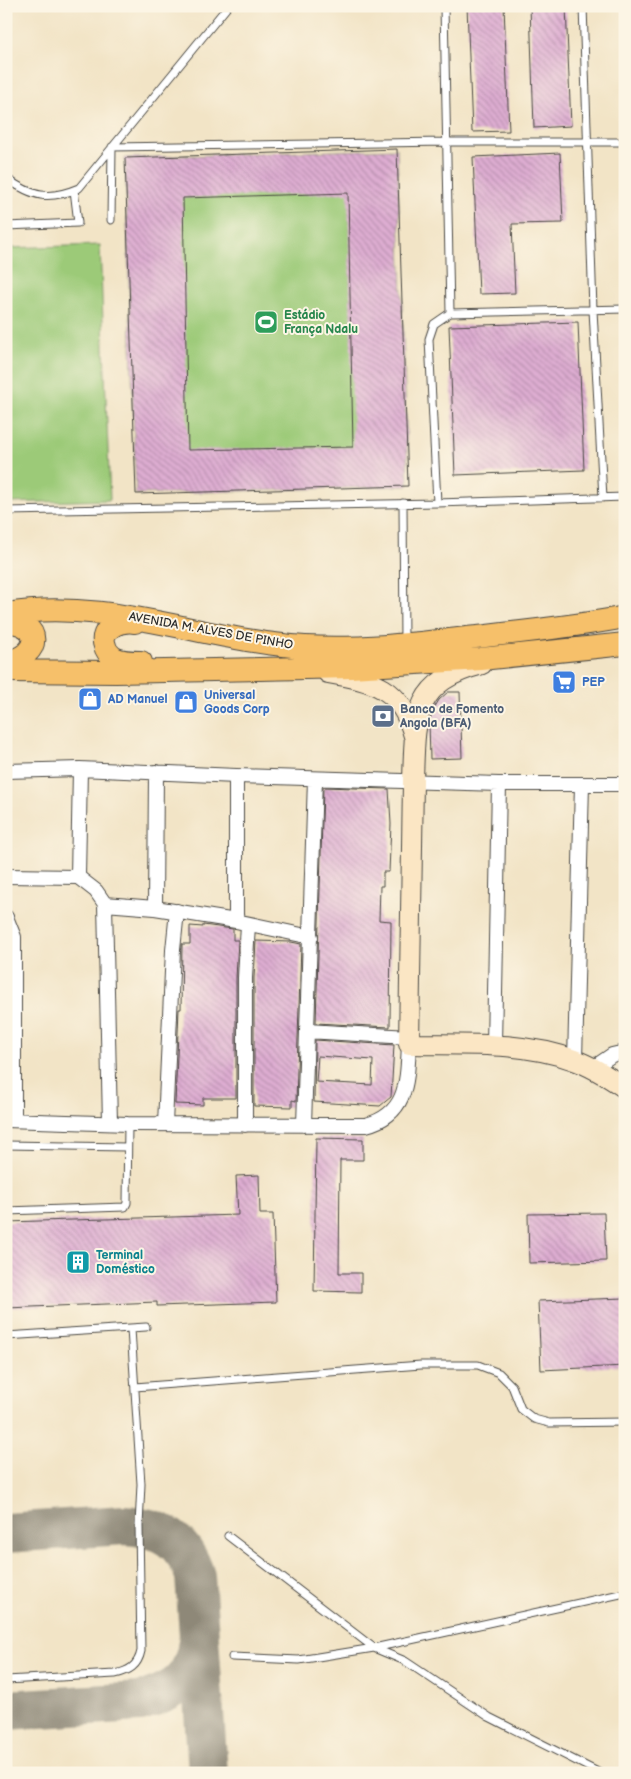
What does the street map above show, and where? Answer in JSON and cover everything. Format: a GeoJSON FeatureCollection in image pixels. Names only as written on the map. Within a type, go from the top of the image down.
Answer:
{"type":"FeatureCollection","features":[{"type":"Feature","properties":{"kind":"main road","name":"AVENIDA M. ALVES DE PINHO"},"geometry":{"type":"LineString","coordinates":[[6,614],[65,610],[94,612],[126,616],[274,644],[306,647],[404,645],[508,634],[625,617]]}},
{"type":"Feature","properties":{"kind":"main road"},"geometry":{"type":"LineString","coordinates":[[223,635],[129,621],[114,625],[108,630],[104,635],[103,643],[106,651],[122,661],[224,668]]}},
{"type":"Feature","properties":{"kind":"main road"},"geometry":{"type":"LineString","coordinates":[[6,622],[23,624],[31,631],[34,640],[32,648],[26,655],[6,662]]}},
{"type":"Feature","properties":{"kind":"main road","name":"AVENIDA M. ALVES DE PINHO"},"geometry":{"type":"LineString","coordinates":[[6,671],[116,672],[408,664],[518,656],[625,644]]}},
{"type":"Feature","properties":{"kind":"street"},"geometry":{"type":"LineString","coordinates":[[6,917],[14,938],[10,1120],[245,1125],[366,1125],[378,1122],[396,1108],[402,1098],[406,1082],[409,1040],[414,738],[420,712],[426,696],[450,674],[466,668],[518,656]]}},
{"type":"Feature","properties":{"kind":"street"},"geometry":{"type":"LineString","coordinates":[[289,668],[350,677],[386,690],[399,702],[409,719],[414,738]]}},
{"type":"Feature","properties":{"kind":"street"},"geometry":{"type":"LineString","coordinates":[[78,876],[80,769]]}},
{"type":"Feature","properties":{"kind":"street"},"geometry":{"type":"LineString","coordinates":[[6,771],[80,769],[315,779],[499,784],[625,784]]}},
{"type":"Feature","properties":{"kind":"street"},"geometry":{"type":"LineString","coordinates":[[155,908],[156,772]]}},
{"type":"Feature","properties":{"kind":"street"},"geometry":{"type":"LineString","coordinates":[[236,776],[245,978],[245,1125]]}},
{"type":"Feature","properties":{"kind":"street"},"geometry":{"type":"LineString","coordinates":[[304,1125],[315,779]]}},
{"type":"Feature","properties":{"kind":"street"},"geometry":{"type":"LineString","coordinates":[[494,1045],[499,784]]}},
{"type":"Feature","properties":{"kind":"street"},"geometry":{"type":"LineString","coordinates":[[582,784],[584,1064]]}},
{"type":"Feature","properties":{"kind":"street"},"geometry":{"type":"LineString","coordinates":[[6,876],[78,876],[96,891],[105,904],[110,1122]]}},
{"type":"Feature","properties":{"kind":"street"},"geometry":{"type":"LineString","coordinates":[[105,904],[177,911],[311,937]]}},
{"type":"Feature","properties":{"kind":"street"},"geometry":{"type":"LineString","coordinates":[[165,1124],[173,950],[177,911]]}},
{"type":"Feature","properties":{"kind":"street"},"geometry":{"type":"LineString","coordinates":[[307,1031],[526,1048],[551,1053],[584,1064],[625,1088]]}},
{"type":"Feature","properties":{"kind":"street"},"geometry":{"type":"LineString","coordinates":[[584,1064],[625,1052]]}},
{"type":"Feature","properties":{"kind":"lane"},"geometry":{"type":"LineString","coordinates":[[6,178],[28,193],[46,197],[65,194],[79,188],[228,6]]}},
{"type":"Feature","properties":{"kind":"lane"},"geometry":{"type":"LineString","coordinates":[[444,6],[450,313]]}},
{"type":"Feature","properties":{"kind":"lane"},"geometry":{"type":"LineString","coordinates":[[583,6],[593,310],[603,498]]}},
{"type":"Feature","properties":{"kind":"lane"},"geometry":{"type":"LineString","coordinates":[[112,147],[446,142],[625,142]]}},
{"type":"Feature","properties":{"kind":"lane"},"geometry":{"type":"LineString","coordinates":[[111,220],[112,147]]}},
{"type":"Feature","properties":{"kind":"lane"},"geometry":{"type":"LineString","coordinates":[[6,226],[78,224],[74,190]]}},
{"type":"Feature","properties":{"kind":"lane"},"geometry":{"type":"LineString","coordinates":[[437,503],[429,340],[434,324],[450,313],[625,309]]}},
{"type":"Feature","properties":{"kind":"lane"},"geometry":{"type":"LineString","coordinates":[[6,511],[437,503],[625,497]]}},
{"type":"Feature","properties":{"kind":"lane"},"geometry":{"type":"LineString","coordinates":[[403,503],[404,645]]}},
{"type":"Feature","properties":{"kind":"lane"},"geometry":{"type":"LineString","coordinates":[[6,1211],[123,1208],[127,1203],[128,1124]]}},
{"type":"Feature","properties":{"kind":"lane"},"geometry":{"type":"LineString","coordinates":[[6,1145],[127,1147]]}},
{"type":"Feature","properties":{"kind":"lane"},"geometry":{"type":"LineString","coordinates":[[625,1150],[625,1163]]}},
{"type":"Feature","properties":{"kind":"lane"},"geometry":{"type":"LineString","coordinates":[[6,1336],[146,1327]]}},
{"type":"Feature","properties":{"kind":"lane"},"geometry":{"type":"LineString","coordinates":[[6,1680],[115,1674],[127,1671],[140,1660],[138,1526],[141,1484],[131,1329]]}},
{"type":"Feature","properties":{"kind":"lane"},"geometry":{"type":"LineString","coordinates":[[135,1387],[421,1365],[478,1365],[499,1373],[512,1386],[521,1409],[534,1419],[549,1423],[625,1422]]}},
{"type":"Feature","properties":{"kind":"lane"},"geometry":{"type":"LineString","coordinates":[[228,1536],[374,1648],[405,1661],[489,1717],[600,1773]]}},
{"type":"Feature","properties":{"kind":"lane"},"geometry":{"type":"LineString","coordinates":[[232,1657],[300,1660],[374,1648],[625,1593]]}},
{"type":"Feature","properties":{"kind":"green space","name":"Estádio França Ndalu"},"geometry":{"type":"Polygon","coordinates":[[[397,149],[408,486],[136,494],[125,158],[397,149]]]}},
{"type":"Feature","properties":{"kind":"green space"},"geometry":{"type":"Polygon","coordinates":[[[100,245],[110,500],[6,503],[6,248],[100,245]]]}},
{"type":"Feature","properties":{"kind":"building"},"geometry":{"type":"Polygon","coordinates":[[[467,6],[504,6],[509,131],[472,132],[467,6]]]}},
{"type":"Feature","properties":{"kind":"building"},"geometry":{"type":"Polygon","coordinates":[[[530,6],[566,6],[571,126],[534,128],[530,6]]]}},
{"type":"Feature","properties":{"kind":"building"},"geometry":{"type":"Polygon","coordinates":[[[397,149],[408,486],[136,494],[125,158],[397,149]],[[348,193],[183,198],[188,450],[353,447],[348,193]]]}},
{"type":"Feature","properties":{"kind":"building"},"geometry":{"type":"Polygon","coordinates":[[[560,153],[563,223],[512,224],[515,293],[479,294],[473,157],[560,153]]]}},
{"type":"Feature","properties":{"kind":"building"},"geometry":{"type":"Polygon","coordinates":[[[578,322],[584,470],[455,475],[449,326],[578,322]]]}},
{"type":"Feature","properties":{"kind":"building"},"geometry":{"type":"Polygon","coordinates":[[[448,692],[460,692],[462,758],[430,759],[429,723],[433,710],[439,700],[448,692]]]}},
{"type":"Feature","properties":{"kind":"building"},"geometry":{"type":"Polygon","coordinates":[[[323,787],[389,789],[391,824],[389,872],[383,872],[383,886],[380,886],[379,920],[391,921],[390,1027],[316,1023],[323,787]]]}},
{"type":"Feature","properties":{"kind":"building"},"geometry":{"type":"Polygon","coordinates":[[[203,925],[233,929],[233,940],[238,940],[236,978],[236,1098],[203,1098],[203,1105],[175,1104],[179,1009],[181,1009],[182,944],[190,944],[190,926],[203,927],[203,925]]]}},
{"type":"Feature","properties":{"kind":"building"},"geometry":{"type":"Polygon","coordinates":[[[256,941],[301,944],[296,1101],[292,1100],[292,1107],[254,1106],[254,978],[256,941]]]}},
{"type":"Feature","properties":{"kind":"building"},"geometry":{"type":"Polygon","coordinates":[[[315,1040],[394,1045],[391,1097],[380,1106],[314,1102],[315,1040]],[[318,1056],[316,1082],[372,1085],[373,1060],[318,1056]]]}},
{"type":"Feature","properties":{"kind":"building"},"geometry":{"type":"Polygon","coordinates":[[[316,1138],[363,1139],[363,1160],[340,1160],[339,1273],[361,1273],[361,1292],[314,1291],[316,1138]]]}},
{"type":"Feature","properties":{"kind":"building"},"geometry":{"type":"Polygon","coordinates":[[[259,1175],[260,1214],[273,1214],[276,1302],[157,1306],[157,1302],[6,1308],[6,1222],[238,1215],[236,1176],[259,1175]]]}},
{"type":"Feature","properties":{"kind":"building"},"geometry":{"type":"Polygon","coordinates":[[[604,1213],[606,1261],[529,1263],[528,1214],[604,1213]]]}},
{"type":"Feature","properties":{"kind":"building"},"geometry":{"type":"Polygon","coordinates":[[[625,1298],[625,1366],[541,1370],[538,1301],[625,1298]]]}},
{"type":"Feature","properties":{"kind":"taxiway"},"geometry":{"type":"LineString","coordinates":[[6,1533],[124,1525],[137,1526],[160,1533],[169,1538],[184,1553],[195,1576],[208,1773]]}},
{"type":"Feature","properties":{"kind":"taxiway"},"geometry":{"type":"LineString","coordinates":[[6,1710],[140,1702],[153,1698],[173,1688],[187,1675],[196,1654],[198,1641]]}},
{"type":"Feature","properties":{"kind":"place","name":"Estádio França Ndalu"},"geometry":{"type":"Point","coordinates":[266,322]}},
{"type":"Feature","properties":{"kind":"place","name":"PEP"},"geometry":{"type":"Point","coordinates":[564,682]}},
{"type":"Feature","properties":{"kind":"place","name":"AD Manuel"},"geometry":{"type":"Point","coordinates":[90,699]}},
{"type":"Feature","properties":{"kind":"place","name":"Universal Goods Corp"},"geometry":{"type":"Point","coordinates":[186,702]}},
{"type":"Feature","properties":{"kind":"place","name":"Banco de Fomento Angola (BFA)"},"geometry":{"type":"Point","coordinates":[383,716]}},
{"type":"Feature","properties":{"kind":"place","name":"Terminal Doméstico"},"geometry":{"type":"Point","coordinates":[78,1262]}}]}
